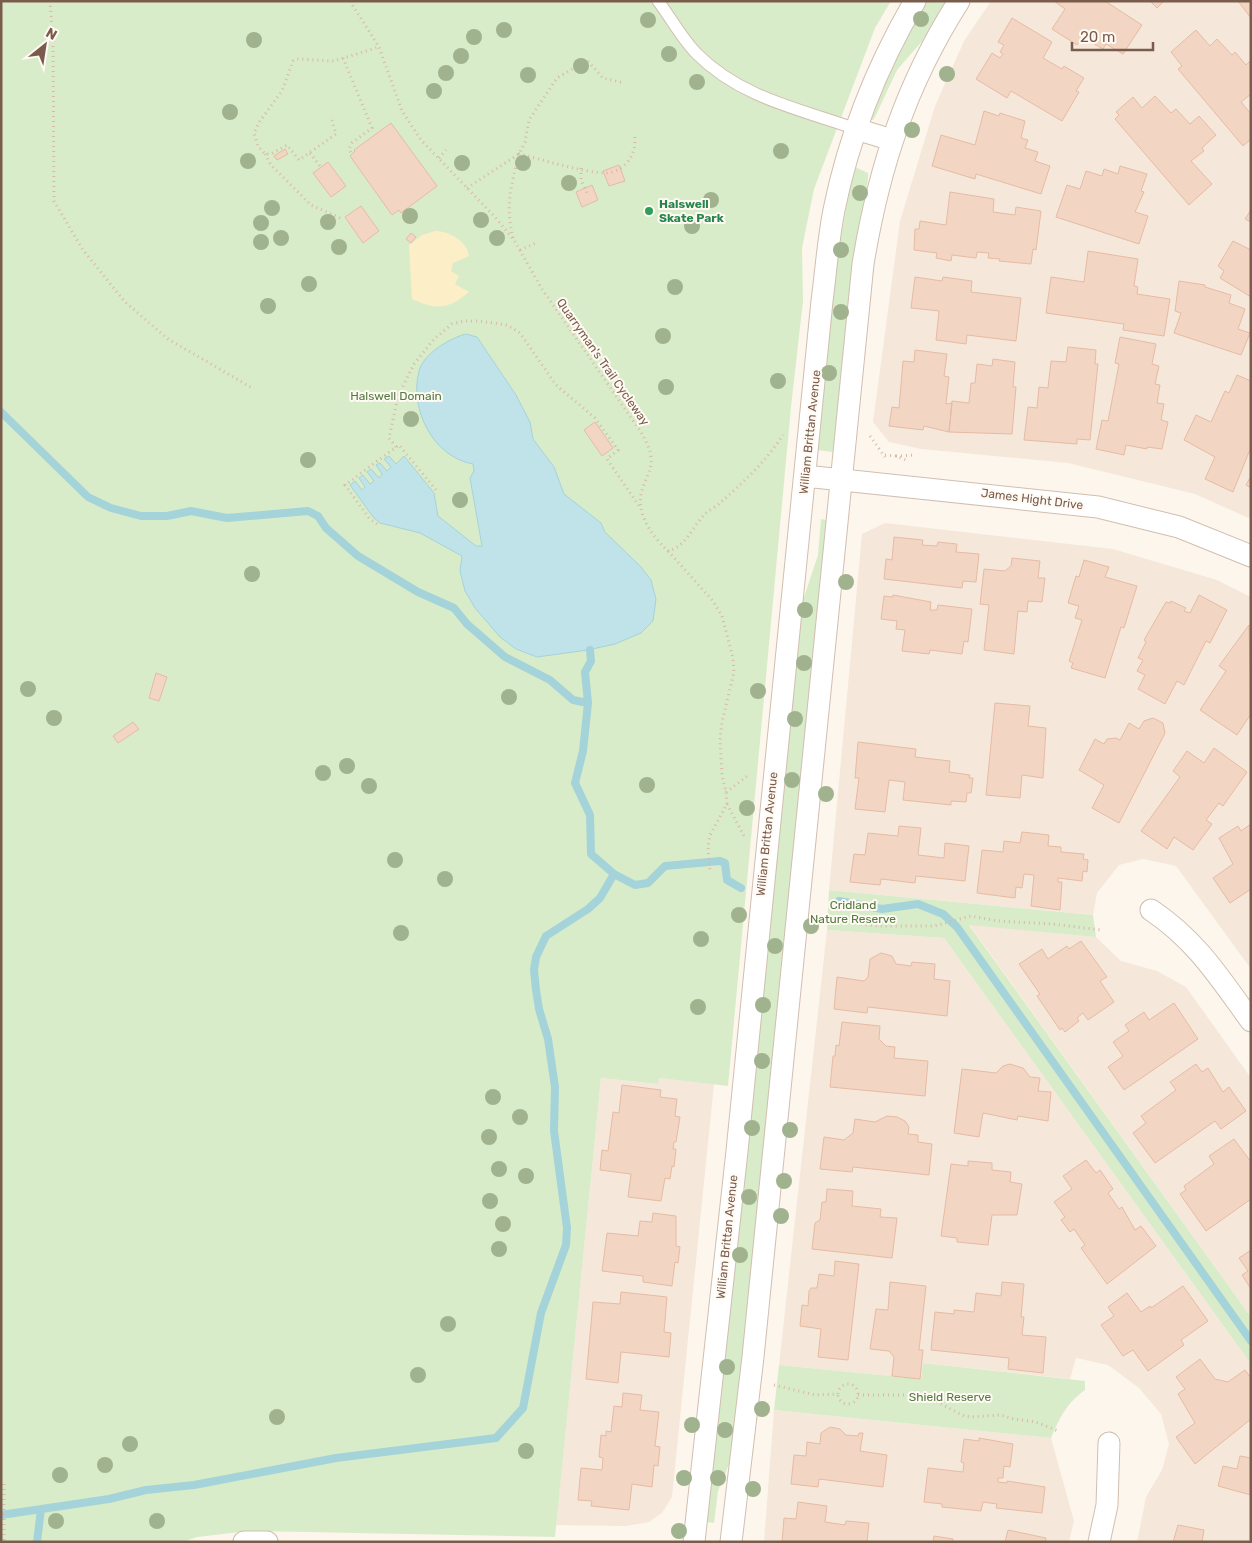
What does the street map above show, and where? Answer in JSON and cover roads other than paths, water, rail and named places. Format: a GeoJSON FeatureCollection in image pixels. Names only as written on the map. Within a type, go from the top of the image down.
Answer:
{"type":"FeatureCollection","features":[{"type":"Feature","properties":{"kind":"street","name":"William Brittan Avenue"},"geometry":{"type":"LineString","coordinates":[[694,1542],[736,1161],[775,753],[834,212],[856,130],[891,44],[914,1]]}},
{"type":"Feature","properties":{"kind":"street"},"geometry":{"type":"LineString","coordinates":[[731,1542],[753,1356],[863,264],[878,184],[892,140],[918,72],[959,1]]}},
{"type":"Feature","properties":{"kind":"street"},"geometry":{"type":"LineString","coordinates":[[856,130],[892,140]]}},
{"type":"Feature","properties":{"kind":"street","name":"James Hight Drive"},"geometry":{"type":"LineString","coordinates":[[806,476],[1098,507],[1179,528],[1251,556]]}},
{"type":"Feature","properties":{"kind":"street"},"geometry":{"type":"LineString","coordinates":[[1151,910],[1186,936],[1197,948],[1251,1021]]}},
{"type":"Feature","properties":{"kind":"street"},"geometry":{"type":"LineString","coordinates":[[1099,1542],[1107,1505],[1109,1444]]}},
{"type":"Feature","properties":{"kind":"street"},"geometry":{"type":"LineString","coordinates":[[244,1542],[267,1542]]}},
{"type":"Feature","properties":{"kind":"lane"},"geometry":{"type":"LineString","coordinates":[[658,1],[696,53],[715,71],[735,84],[774,103],[856,130]]}},
{"type":"Feature","properties":{"kind":"water"},"geometry":{"type":"Polygon","coordinates":[[[466,334],[477,337],[516,395],[530,422],[533,439],[554,467],[564,494],[601,523],[605,532],[641,567],[651,580],[656,599],[653,621],[641,633],[615,644],[537,657],[516,649],[500,637],[475,608],[465,591],[460,571],[462,556],[420,533],[380,523],[373,517],[350,485],[355,481],[362,490],[365,487],[359,478],[363,475],[370,484],[374,481],[367,472],[371,469],[379,478],[382,474],[376,465],[380,463],[387,471],[391,467],[384,459],[389,456],[396,464],[404,456],[434,493],[438,516],[476,546],[482,546],[470,478],[474,471],[473,464],[459,460],[446,452],[436,442],[427,429],[418,401],[419,371],[426,359],[445,343],[466,334]]]}},
{"type":"Feature","properties":{"kind":"waterway"},"geometry":{"type":"LineString","coordinates":[[1,412],[88,497],[111,508],[141,516],[167,516],[191,511],[227,518],[308,511],[318,516],[326,528],[358,556],[418,592],[454,608],[467,624],[505,657],[550,680],[573,700],[588,703]]}},
{"type":"Feature","properties":{"kind":"waterway"},"geometry":{"type":"LineString","coordinates":[[590,650],[591,661],[585,672],[588,703],[583,751],[575,783],[590,815],[591,854],[614,874]]}},
{"type":"Feature","properties":{"kind":"waterway"},"geometry":{"type":"LineString","coordinates":[[1,1515],[109,1499],[146,1490],[194,1485],[336,1458],[496,1438],[523,1408],[541,1313],[566,1245],[567,1228],[554,1131],[555,1087],[548,1039],[539,1009],[536,990],[534,970],[536,957],[546,936],[588,909],[600,898],[614,874],[635,885],[648,883],[665,866],[720,861],[725,863],[727,880],[741,888]]}},
{"type":"Feature","properties":{"kind":"waterway"},"geometry":{"type":"LineString","coordinates":[[839,901],[882,909],[918,904],[943,914],[957,927],[1251,1341]]}},
{"type":"Feature","properties":{"kind":"waterway"},"geometry":{"type":"LineString","coordinates":[[37,1542],[41,1509]]}},
{"type":"Feature","properties":{"kind":"place","name":"Halswell Skate Park"},"geometry":{"type":"Point","coordinates":[649,211]}},
{"type":"Feature","properties":{"kind":"park label","name":"Halswell Domain"},"geometry":{"type":"Point","coordinates":[396,396]}},
{"type":"Feature","properties":{"kind":"park label","name":"Cridland Nature Reserve"},"geometry":{"type":"Point","coordinates":[853,912]}},
{"type":"Feature","properties":{"kind":"park label","name":"Shield Reserve"},"geometry":{"type":"Point","coordinates":[950,1397]}}]}
